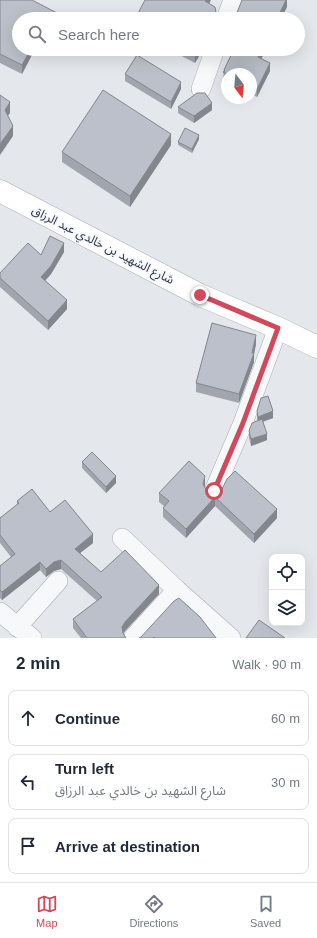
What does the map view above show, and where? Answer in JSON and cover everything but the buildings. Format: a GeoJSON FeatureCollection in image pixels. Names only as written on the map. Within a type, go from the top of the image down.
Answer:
{"type":"FeatureCollection","features":[{"type":"Feature","properties":{"kind":"main road","name":"شارع الشهيد بن خالدي عبد الرزاق"},"geometry":{"type":"LineString","coordinates":[[0,191],[200,295],[278,328],[317,347]]}},
{"type":"Feature","properties":{"kind":"street"},"geometry":{"type":"LineString","coordinates":[[229,12],[233,0]]}},
{"type":"Feature","properties":{"kind":"street"},"geometry":{"type":"LineString","coordinates":[[201,89],[213,56]]}},
{"type":"Feature","properties":{"kind":"street"},"geometry":{"type":"LineString","coordinates":[[214,491],[243,423],[278,328]]}},
{"type":"Feature","properties":{"kind":"street"},"geometry":{"type":"LineString","coordinates":[[122,538],[231,638]]}},
{"type":"Feature","properties":{"kind":"street"},"geometry":{"type":"LineString","coordinates":[[17,627],[58,582]]}},
{"type":"Feature","properties":{"kind":"street"},"geometry":{"type":"LineString","coordinates":[[133,638],[177,590]]}},
{"type":"Feature","properties":{"kind":"street"},"geometry":{"type":"LineString","coordinates":[[0,612],[32,638]]}},
{"type":"Feature","properties":{"kind":"route"},"geometry":{"type":"LineString","coordinates":[[200,295],[278,328],[243,423],[214,491]]}}]}
